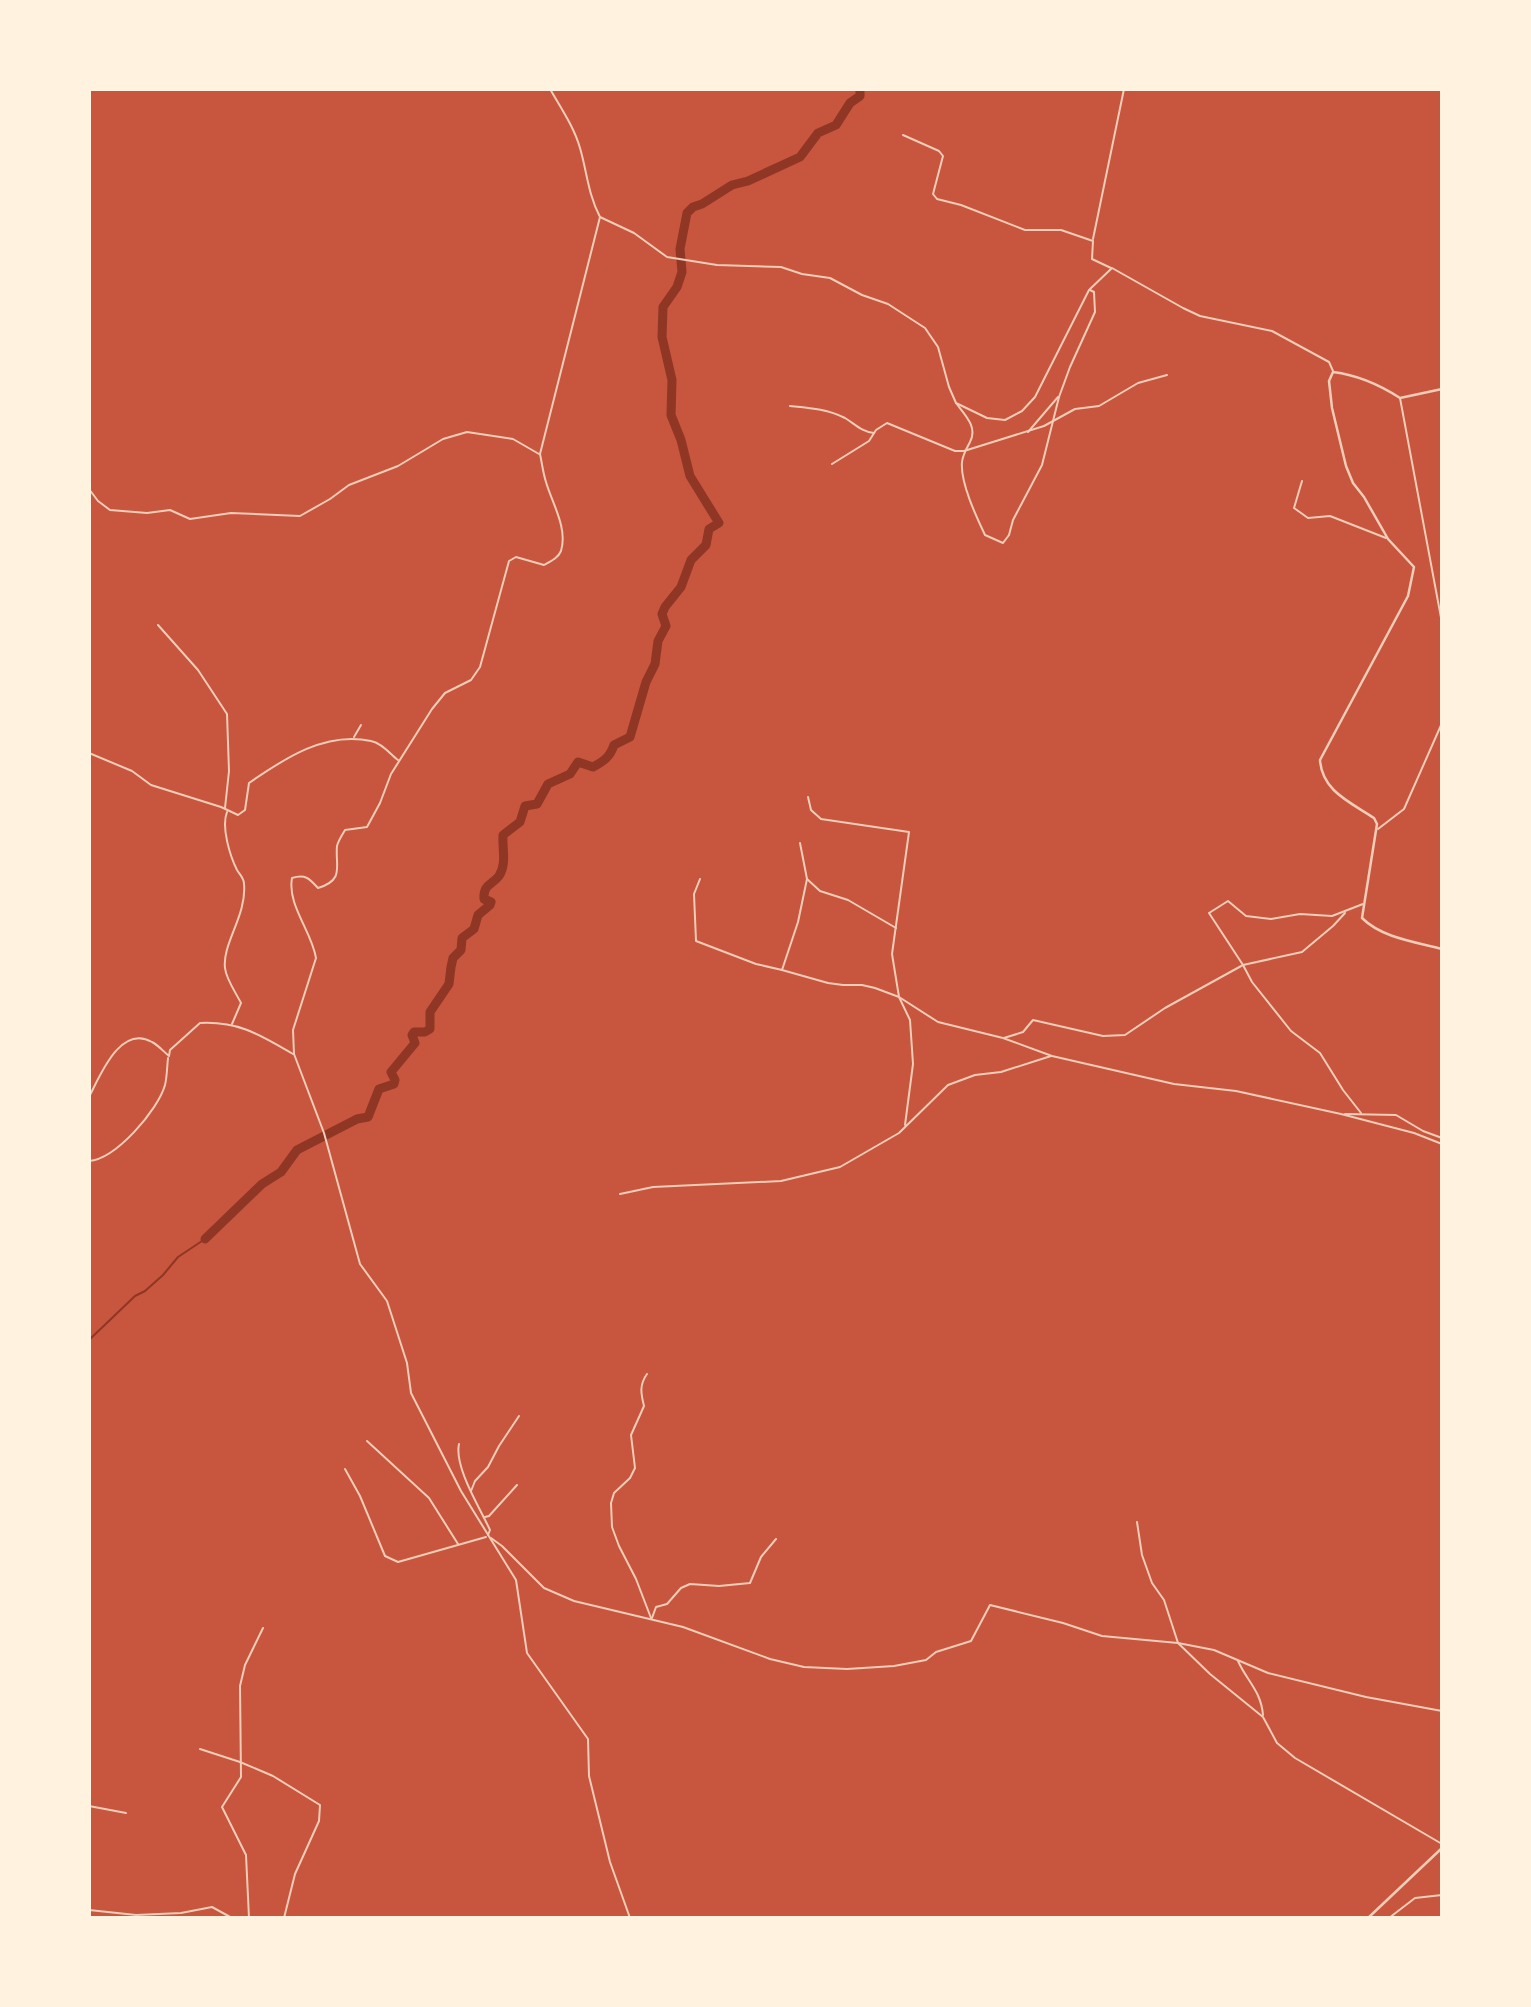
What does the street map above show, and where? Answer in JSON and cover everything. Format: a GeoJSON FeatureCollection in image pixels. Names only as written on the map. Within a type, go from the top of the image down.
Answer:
{"type":"FeatureCollection","features":[{"type":"Feature","properties":{"kind":"street"},"geometry":{"type":"LineString","coordinates":[[550,89],[575,133],[581,149],[587,186],[600,217],[540,454],[562,534],[560,553],[544,565],[516,557],[509,561],[480,667],[471,680],[445,693],[438,701],[391,774],[367,827],[345,831],[337,846],[337,874],[326,886],[318,888],[309,878],[301,875],[292,878],[290,889],[314,945],[316,958],[293,1030],[294,1054],[324,1133],[360,1264],[387,1301],[407,1363],[411,1393],[461,1491],[516,1580],[527,1653],[588,1739],[589,1776],[610,1862],[630,1918]]}},
{"type":"Feature","properties":{"kind":"street"},"geometry":{"type":"LineString","coordinates":[[1124,89],[1093,241],[1092,259],[1200,316],[1272,331],[1329,362],[1333,372],[1329,380],[1332,408],[1346,466],[1353,483],[1364,496],[1388,539],[1414,567],[1408,596],[1320,760],[1321,773],[1331,789],[1374,818],[1377,830],[1362,918],[1370,926],[1388,934],[1442,949]]}},
{"type":"Feature","properties":{"kind":"street"},"geometry":{"type":"LineString","coordinates":[[903,135],[939,151],[943,156],[933,194],[937,200],[961,205],[1025,230],[1061,230],[1093,241]]}},
{"type":"Feature","properties":{"kind":"street"},"geometry":{"type":"LineString","coordinates":[[600,217],[634,233],[667,257],[718,265],[781,267],[802,274],[830,278],[862,295],[888,304],[925,328],[938,347],[956,402],[973,426],[972,438],[964,451],[961,464],[970,499],[985,535],[1003,543],[1042,465],[1059,397],[1096,312],[1094,292],[1089,290]]}},
{"type":"Feature","properties":{"kind":"street"},"geometry":{"type":"LineString","coordinates":[[956,402],[987,418],[1005,420],[1022,411],[1049,373],[1055,355],[1089,290],[1112,268]]}},
{"type":"Feature","properties":{"kind":"street"},"geometry":{"type":"LineString","coordinates":[[1333,372],[1345,373],[1376,384],[1400,398],[1442,390]]}},
{"type":"Feature","properties":{"kind":"street"},"geometry":{"type":"LineString","coordinates":[[832,464],[869,440],[887,422],[955,451],[964,451],[1028,432],[1075,409],[1099,406],[1138,383],[1167,375]]}},
{"type":"Feature","properties":{"kind":"street"},"geometry":{"type":"LineString","coordinates":[[1028,432],[1055,398],[1059,397]]}},
{"type":"Feature","properties":{"kind":"street"},"geometry":{"type":"LineString","coordinates":[[1400,398],[1442,623]]}},
{"type":"Feature","properties":{"kind":"street"},"geometry":{"type":"LineString","coordinates":[[790,406],[824,409],[845,418],[866,432],[875,433]]}},
{"type":"Feature","properties":{"kind":"street"},"geometry":{"type":"LineString","coordinates":[[89,489],[98,501],[110,510],[147,513],[170,510],[190,519],[249,513],[300,516],[349,485],[398,466],[443,439],[467,432],[513,439],[540,454]]}},
{"type":"Feature","properties":{"kind":"street"},"geometry":{"type":"LineString","coordinates":[[1302,481],[1294,508],[1296,511],[1308,517],[1330,516],[1367,528],[1388,539]]}},
{"type":"Feature","properties":{"kind":"street"},"geometry":{"type":"LineString","coordinates":[[158,625],[198,670],[227,715],[229,771],[225,817],[236,869],[244,880],[244,902],[226,955],[225,970],[241,1003],[232,1024]]}},
{"type":"Feature","properties":{"kind":"street"},"geometry":{"type":"LineString","coordinates":[[1377,830],[1404,809],[1442,723]]}},
{"type":"Feature","properties":{"kind":"street"},"geometry":{"type":"LineString","coordinates":[[353,738],[361,725]]}},
{"type":"Feature","properties":{"kind":"street"},"geometry":{"type":"LineString","coordinates":[[89,753],[132,771],[151,785],[241,815],[245,810],[248,785],[269,768],[314,745],[353,738],[380,745],[400,762]]}},
{"type":"Feature","properties":{"kind":"street"},"geometry":{"type":"LineString","coordinates":[[808,797],[811,810],[821,819],[909,832],[892,954],[899,997],[910,1020],[913,1064],[905,1126]]}},
{"type":"Feature","properties":{"kind":"street"},"geometry":{"type":"LineString","coordinates":[[782,970],[798,922],[807,880],[800,843]]}},
{"type":"Feature","properties":{"kind":"street"},"geometry":{"type":"LineString","coordinates":[[700,879],[694,894],[696,941],[756,964],[828,983],[862,985],[899,997],[938,1022],[1003,1038],[1052,1056],[1174,1084],[1236,1091],[1341,1114],[1414,1133],[1442,1144]]}},
{"type":"Feature","properties":{"kind":"street"},"geometry":{"type":"LineString","coordinates":[[807,880],[820,891],[848,900],[897,928]]}},
{"type":"Feature","properties":{"kind":"street"},"geometry":{"type":"LineString","coordinates":[[1361,1113],[1320,1053],[1291,1031],[1251,982],[1209,913],[1228,901],[1246,916],[1270,919],[1300,914],[1332,916],[1363,904]]}},
{"type":"Feature","properties":{"kind":"street"},"geometry":{"type":"LineString","coordinates":[[1003,1038],[1023,1032],[1033,1020],[1103,1036],[1125,1035],[1165,1008],[1243,965],[1302,952],[1333,926],[1346,911]]}},
{"type":"Feature","properties":{"kind":"street"},"geometry":{"type":"LineString","coordinates":[[89,1161],[114,1152],[129,1138],[165,1086],[170,1050],[200,1023],[232,1024],[294,1054]]}},
{"type":"Feature","properties":{"kind":"street"},"geometry":{"type":"LineString","coordinates":[[89,1097],[108,1061],[120,1045],[135,1038],[150,1041],[169,1056]]}},
{"type":"Feature","properties":{"kind":"street"},"geometry":{"type":"LineString","coordinates":[[620,1194],[653,1187],[780,1181],[840,1167],[900,1133],[948,1084],[975,1075],[1002,1072],[1052,1056]]}},
{"type":"Feature","properties":{"kind":"street"},"geometry":{"type":"LineString","coordinates":[[1341,1114],[1396,1115],[1423,1131],[1442,1138]]}},
{"type":"Feature","properties":{"kind":"street"},"geometry":{"type":"LineString","coordinates":[[647,1374],[640,1393],[645,1406],[631,1435],[635,1468],[630,1478],[614,1493],[611,1503],[612,1527],[652,1619]]}},
{"type":"Feature","properties":{"kind":"street"},"geometry":{"type":"LineString","coordinates":[[471,1492],[475,1481],[488,1467],[519,1416]]}},
{"type":"Feature","properties":{"kind":"street"},"geometry":{"type":"LineString","coordinates":[[367,1441],[429,1498],[458,1544]]}},
{"type":"Feature","properties":{"kind":"street"},"geometry":{"type":"LineString","coordinates":[[459,1444],[457,1453],[460,1464],[489,1530],[487,1536]]}},
{"type":"Feature","properties":{"kind":"street"},"geometry":{"type":"LineString","coordinates":[[345,1469],[360,1496],[385,1556],[398,1562],[487,1536],[502,1545],[544,1588],[574,1601],[683,1627],[770,1659],[804,1667],[847,1669],[894,1666],[926,1660],[942,1649],[971,1641],[990,1605],[1063,1623],[1102,1636],[1178,1643],[1214,1650],[1268,1673],[1366,1697],[1442,1711]]}},
{"type":"Feature","properties":{"kind":"street"},"geometry":{"type":"LineString","coordinates":[[484,1518],[489,1516],[517,1485]]}},
{"type":"Feature","properties":{"kind":"street"},"geometry":{"type":"LineString","coordinates":[[1137,1522],[1142,1555],[1152,1583],[1164,1600],[1178,1643],[1210,1674],[1263,1717],[1277,1743],[1295,1758],[1442,1846],[1368,1918]]}},
{"type":"Feature","properties":{"kind":"street"},"geometry":{"type":"LineString","coordinates":[[652,1619],[656,1607],[667,1604],[681,1588],[690,1584],[727,1586],[750,1583],[761,1557],[776,1539]]}},
{"type":"Feature","properties":{"kind":"street"},"geometry":{"type":"LineString","coordinates":[[249,1918],[246,1855],[222,1807],[241,1777],[240,1686],[245,1665],[263,1628]]}},
{"type":"Feature","properties":{"kind":"street"},"geometry":{"type":"LineString","coordinates":[[1238,1660],[1252,1680],[1262,1703],[1263,1717]]}},
{"type":"Feature","properties":{"kind":"street"},"geometry":{"type":"LineString","coordinates":[[200,1749],[273,1776],[320,1805],[319,1821],[295,1874],[284,1918]]}},
{"type":"Feature","properties":{"kind":"street"},"geometry":{"type":"LineString","coordinates":[[89,1805],[125,1813]]}},
{"type":"Feature","properties":{"kind":"street"},"geometry":{"type":"LineString","coordinates":[[1390,1918],[1415,1898],[1442,1895]]}},
{"type":"Feature","properties":{"kind":"street"},"geometry":{"type":"LineString","coordinates":[[89,1910],[136,1915],[181,1913],[212,1907],[232,1918]]}},
{"type":"Feature","properties":{"kind":"waterway"},"geometry":{"type":"LineString","coordinates":[[205,1239],[262,1184],[281,1172],[297,1150],[357,1119],[368,1117],[379,1089],[394,1084],[391,1072],[415,1043],[412,1035],[414,1032],[430,1029],[430,1012],[449,984],[453,958],[461,950],[462,938],[474,929],[478,915],[490,905],[491,902],[484,899],[484,894],[501,871],[504,861],[503,835],[520,822],[525,806],[537,804],[548,784],[570,774],[578,762],[593,767],[597,765],[608,756],[614,745],[630,737],[646,682],[655,664],[658,641],[666,626],[662,614],[681,587],[691,560],[706,545],[709,529],[719,523],[690,476],[681,440],[671,415],[672,380],[662,337],[663,307],[677,287],[682,272],[680,249],[687,213],[732,185],[748,181],[800,157],[818,133],[836,125],[850,103],[860,96],[860,89]]}},
{"type":"Feature","properties":{"kind":"waterway"},"geometry":{"type":"LineString","coordinates":[[89,1340],[135,1296],[163,1275],[178,1257],[205,1239]]}}]}
